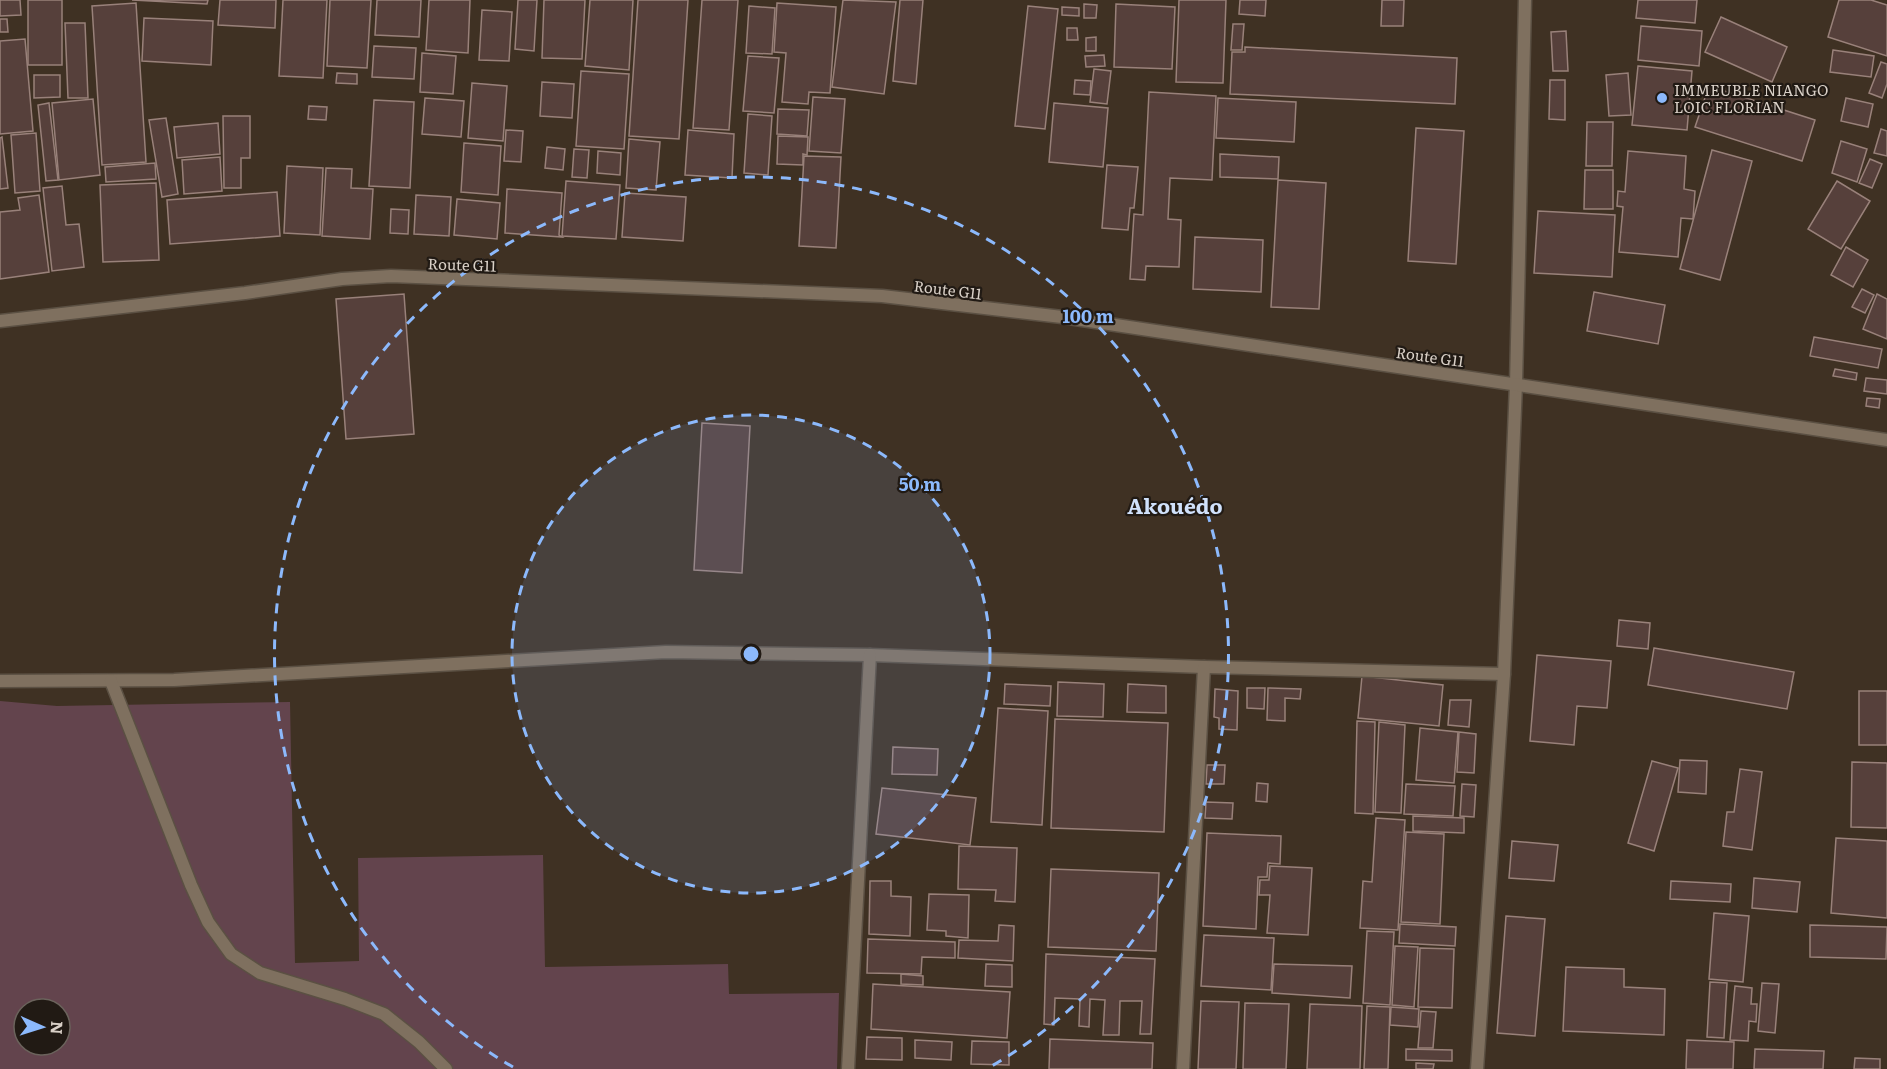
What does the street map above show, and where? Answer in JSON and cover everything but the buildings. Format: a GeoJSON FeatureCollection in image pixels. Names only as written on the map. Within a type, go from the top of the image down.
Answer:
{"type":"FeatureCollection","features":[{"type":"Feature","properties":{"kind":"street"},"geometry":{"type":"LineString","coordinates":[[1478,1069],[1504,674],[1516,384],[1525,0]]}},
{"type":"Feature","properties":{"kind":"street","name":"Route G11"},"geometry":{"type":"LineString","coordinates":[[0,321],[245,293],[333,280],[391,276],[882,296],[1062,317],[1887,440]]}},
{"type":"Feature","properties":{"kind":"street"},"geometry":{"type":"LineString","coordinates":[[0,681],[174,680],[666,652],[870,655],[1204,667],[1504,674]]}},
{"type":"Feature","properties":{"kind":"street"},"geometry":{"type":"LineString","coordinates":[[848,1069],[870,655]]}},
{"type":"Feature","properties":{"kind":"street"},"geometry":{"type":"LineString","coordinates":[[1183,1069],[1204,667]]}},
{"type":"Feature","properties":{"kind":"street"},"geometry":{"type":"LineString","coordinates":[[111,681],[191,885],[208,922],[231,954],[260,973],[345,999],[384,1014],[419,1042],[446,1069]]}},
{"type":"Feature","properties":{"kind":"shaded area"},"geometry":{"type":"Polygon","coordinates":[[[0,701],[57,706],[290,702],[295,963],[359,961],[358,858],[543,855],[545,967],[728,964],[729,994],[839,993],[837,1069],[0,1069],[0,701]]]}},
{"type":"Feature","properties":{"kind":"place","name":"IMMEUBLE NIANGO LOIC FLORIAN"},"geometry":{"type":"Point","coordinates":[1662,98]}},
{"type":"Feature","properties":{"kind":"district","name":"Akouédo"},"geometry":{"type":"Point","coordinates":[1175,504]}}]}
